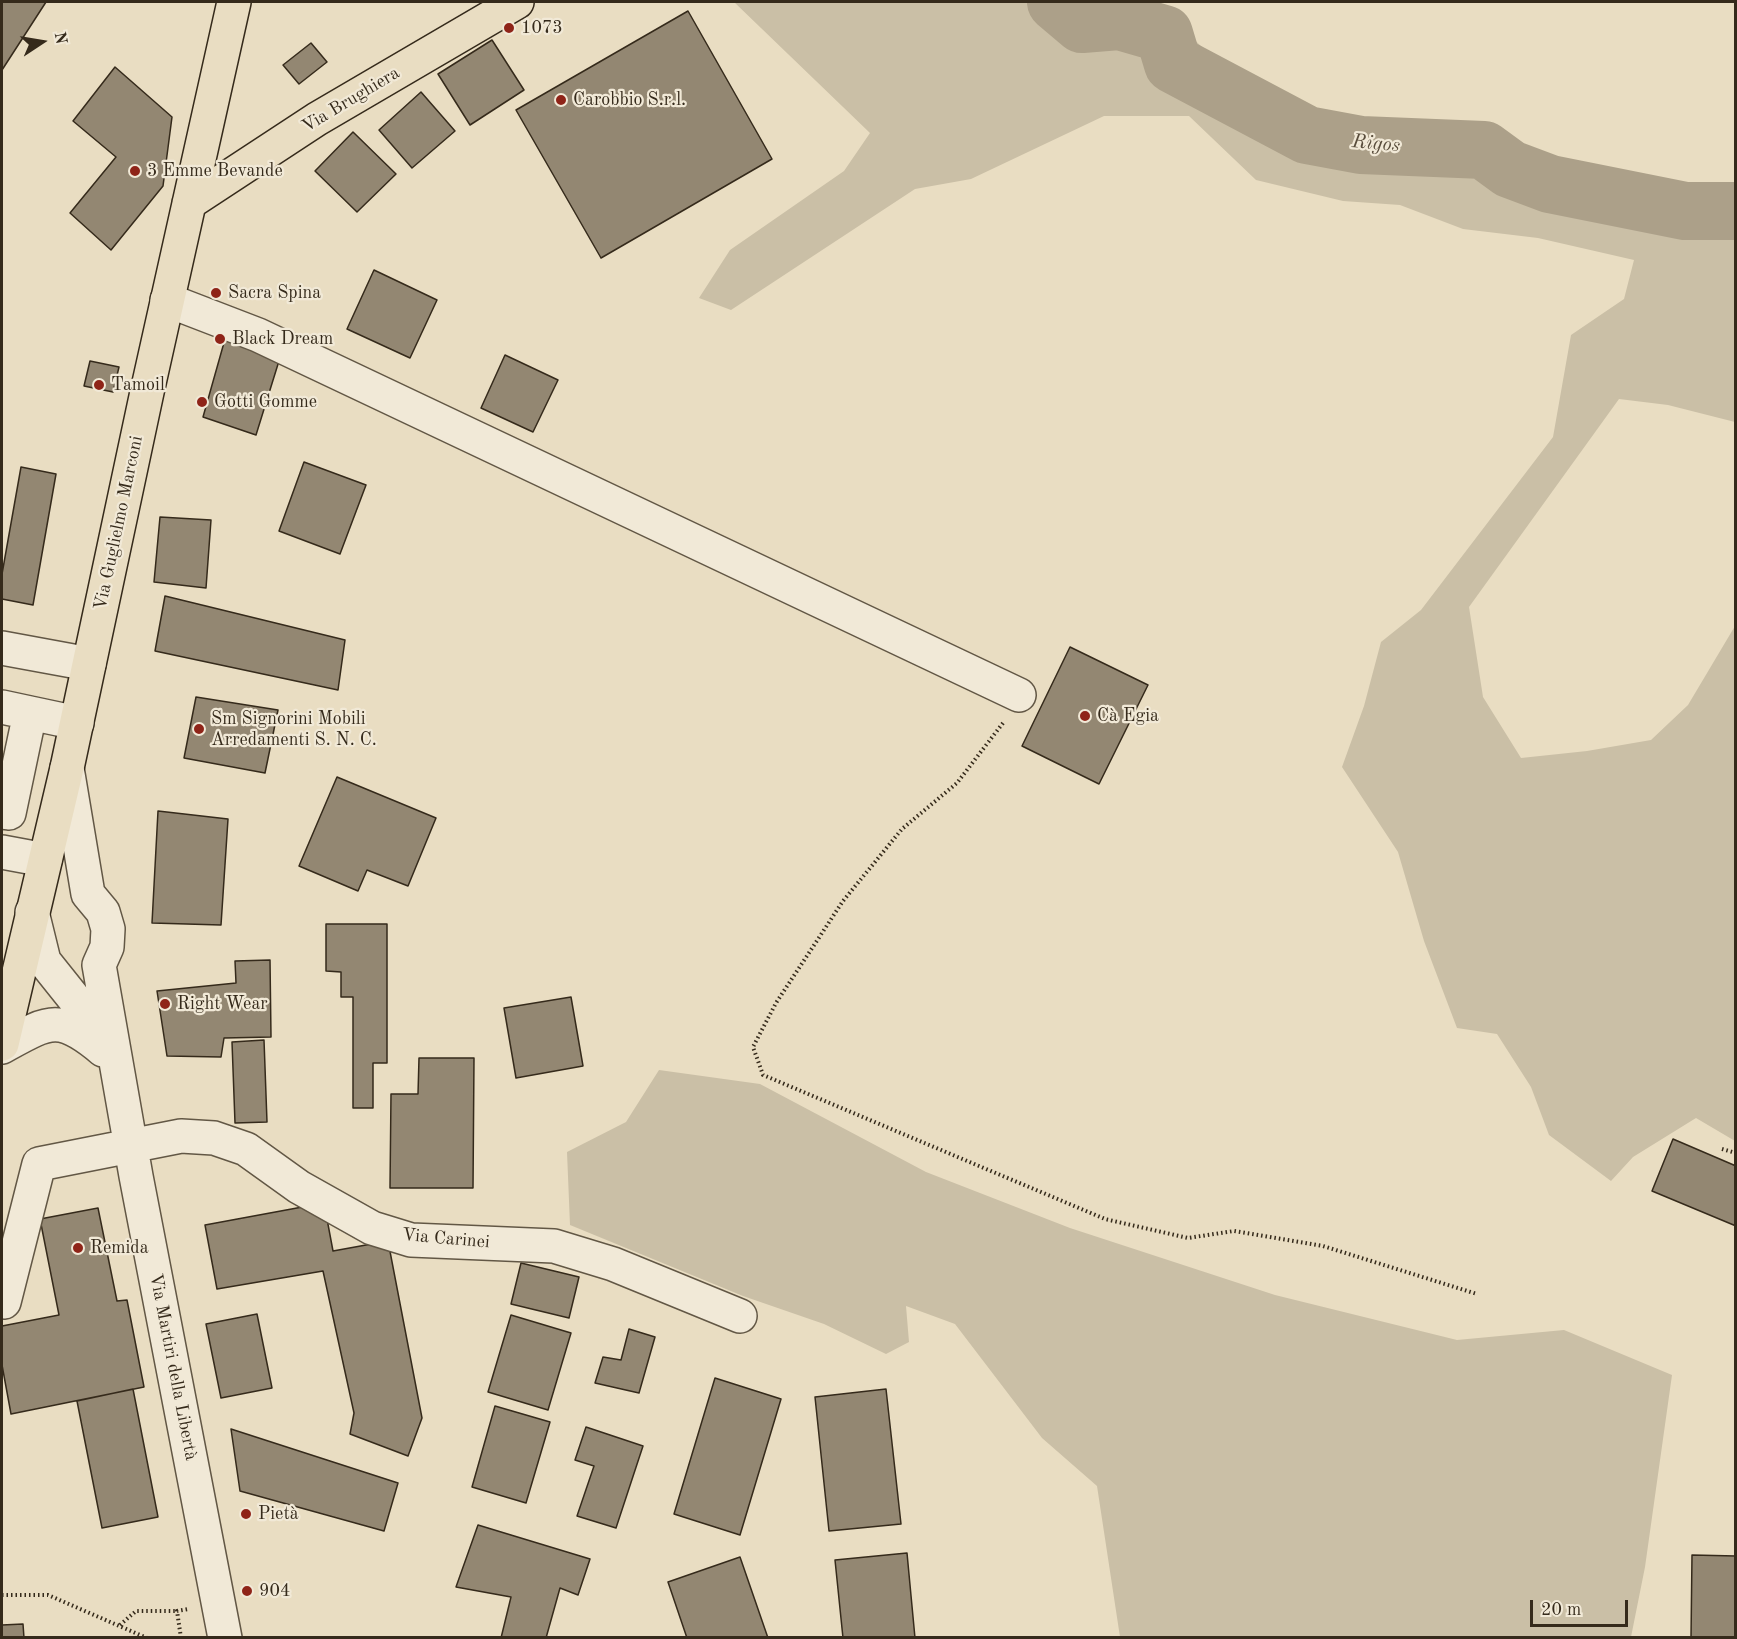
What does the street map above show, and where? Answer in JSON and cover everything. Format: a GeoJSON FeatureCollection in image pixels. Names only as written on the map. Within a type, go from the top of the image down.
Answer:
{"type":"FeatureCollection","features":[{"type":"Feature","properties":{"kind":"main road","name":"Via Guglielmo Marconi"},"geometry":{"type":"LineString","coordinates":[[2,1046],[77,723],[167,300],[234,2]]}},
{"type":"Feature","properties":{"kind":"main road","name":"Via Brughiera"},"geometry":{"type":"LineString","coordinates":[[189,203],[317,119],[516,2]]}},
{"type":"Feature","properties":{"kind":"street"},"geometry":{"type":"LineString","coordinates":[[167,300],[258,335],[1019,695]]}},
{"type":"Feature","properties":{"kind":"street"},"geometry":{"type":"LineString","coordinates":[[2,648],[89,664]]}},
{"type":"Feature","properties":{"kind":"street"},"geometry":{"type":"LineString","coordinates":[[45,860],[2,850],[16,710],[77,723]]}},
{"type":"Feature","properties":{"kind":"street","name":"Via Martiri della Libertà"},"geometry":{"type":"LineString","coordinates":[[67,768],[88,894],[103,912],[108,929],[107,947],[99,965],[130,1146],[225,1638]]}},
{"type":"Feature","properties":{"kind":"street","name":"Via Martiri della Libertà"},"geometry":{"type":"LineString","coordinates":[[32,912],[44,961],[96,1026],[116,1061]]}},
{"type":"Feature","properties":{"kind":"street"},"geometry":{"type":"LineString","coordinates":[[2,1046],[35,1028],[59,1023],[80,1031],[116,1061]]}},
{"type":"Feature","properties":{"kind":"street","name":"Via Carinei"},"geometry":{"type":"LineString","coordinates":[[4,1302],[39,1164],[181,1136],[214,1138],[246,1149],[299,1187],[372,1228],[411,1240],[554,1246],[613,1264],[740,1316]]}},
{"type":"Feature","properties":{"kind":"path"},"geometry":{"type":"LineString","coordinates":[[1019,695],[994,738],[957,783],[902,829],[843,901],[776,1003],[753,1047],[764,1075],[1106,1220],[1188,1238],[1234,1231],[1323,1246],[1477,1294]]}},
{"type":"Feature","properties":{"kind":"path"},"geometry":{"type":"LineString","coordinates":[[1722,1149],[1736,1153]]}},
{"type":"Feature","properties":{"kind":"path"},"geometry":{"type":"LineString","coordinates":[[2,1595],[48,1595],[147,1638]]}},
{"type":"Feature","properties":{"kind":"path"},"geometry":{"type":"LineString","coordinates":[[120,1625],[136,1611],[195,1609]]}},
{"type":"Feature","properties":{"kind":"path"},"geometry":{"type":"LineString","coordinates":[[177,1611],[181,1638]]}},
{"type":"Feature","properties":{"kind":"shaded area"},"geometry":{"type":"Polygon","coordinates":[[[734,2],[1088,2],[1093,7],[1160,6],[1210,55],[1328,124],[1466,131],[1530,147],[1590,175],[1714,194],[1735,189],[1735,422],[1668,405],[1619,399],[1469,607],[1483,697],[1521,758],[1587,751],[1651,740],[1688,705],[1735,626],[1735,1141],[1696,1118],[1633,1157],[1611,1181],[1549,1135],[1531,1087],[1497,1034],[1457,1028],[1424,941],[1398,852],[1342,767],[1364,706],[1381,642],[1421,610],[1553,437],[1571,335],[1624,299],[1634,260],[1538,238],[1463,229],[1400,205],[1343,201],[1256,180],[1189,116],[1104,116],[971,179],[915,189],[731,310],[699,298],[730,250],[844,171],[870,133],[734,2]]]}},
{"type":"Feature","properties":{"kind":"shaded area"},"geometry":{"type":"Polygon","coordinates":[[[659,1070],[760,1084],[926,1172],[1070,1228],[1275,1295],[1457,1340],[1564,1330],[1672,1375],[1645,1567],[1631,1637],[1120,1637],[1097,1486],[1042,1438],[955,1324],[906,1306],[909,1342],[886,1354],[824,1324],[743,1296],[570,1225],[567,1152],[626,1122],[659,1070]]]}},
{"type":"Feature","properties":{"kind":"building"},"geometry":{"type":"Polygon","coordinates":[[[2,2],[46,2],[2,70],[2,2]]]}},
{"type":"Feature","properties":{"kind":"building"},"geometry":{"type":"Polygon","coordinates":[[[688,11],[772,159],[601,258],[516,110],[688,11]]]}},
{"type":"Feature","properties":{"kind":"building"},"geometry":{"type":"Polygon","coordinates":[[[492,40],[524,90],[470,125],[438,74],[492,40]]]}},
{"type":"Feature","properties":{"kind":"building"},"geometry":{"type":"Polygon","coordinates":[[[311,43],[327,62],[299,84],[283,65],[311,43]]]}},
{"type":"Feature","properties":{"kind":"building","name":"3 Emme Bevande"},"geometry":{"type":"Polygon","coordinates":[[[115,67],[172,117],[163,186],[111,250],[70,213],[116,157],[73,121],[115,67]]]}},
{"type":"Feature","properties":{"kind":"building"},"geometry":{"type":"Polygon","coordinates":[[[421,92],[455,131],[412,168],[379,130],[421,92]]]}},
{"type":"Feature","properties":{"kind":"building"},"geometry":{"type":"Polygon","coordinates":[[[353,132],[396,174],[357,212],[315,171],[353,132]]]}},
{"type":"Feature","properties":{"kind":"building"},"geometry":{"type":"Polygon","coordinates":[[[374,270],[437,300],[410,358],[347,329],[374,270]]]}},
{"type":"Feature","properties":{"kind":"building"},"geometry":{"type":"Polygon","coordinates":[[[227,332],[283,348],[256,435],[203,417],[227,332]]]}},
{"type":"Feature","properties":{"kind":"building"},"geometry":{"type":"Polygon","coordinates":[[[505,355],[558,380],[533,432],[481,408],[505,355]]]}},
{"type":"Feature","properties":{"kind":"building"},"geometry":{"type":"Polygon","coordinates":[[[90,361],[119,367],[113,392],[84,386],[90,361]]]}},
{"type":"Feature","properties":{"kind":"building"},"geometry":{"type":"Polygon","coordinates":[[[304,462],[366,485],[340,554],[279,531],[304,462]]]}},
{"type":"Feature","properties":{"kind":"building"},"geometry":{"type":"Polygon","coordinates":[[[21,467],[56,474],[33,605],[2,599],[2,574],[21,467]]]}},
{"type":"Feature","properties":{"kind":"building"},"geometry":{"type":"Polygon","coordinates":[[[160,517],[211,520],[206,588],[154,582],[160,517]]]}},
{"type":"Feature","properties":{"kind":"building"},"geometry":{"type":"Polygon","coordinates":[[[165,596],[345,640],[338,690],[155,651],[165,596]]]}},
{"type":"Feature","properties":{"kind":"building","name":"Cà Egia"},"geometry":{"type":"Polygon","coordinates":[[[1070,647],[1148,685],[1099,784],[1022,746],[1070,647]]]}},
{"type":"Feature","properties":{"kind":"building"},"geometry":{"type":"Polygon","coordinates":[[[196,697],[278,710],[265,773],[184,758],[196,697]]]}},
{"type":"Feature","properties":{"kind":"building"},"geometry":{"type":"Polygon","coordinates":[[[337,777],[436,818],[408,886],[367,870],[358,891],[299,866],[337,777]]]}},
{"type":"Feature","properties":{"kind":"building"},"geometry":{"type":"Polygon","coordinates":[[[158,811],[228,819],[221,925],[152,923],[158,811]]]}},
{"type":"Feature","properties":{"kind":"building"},"geometry":{"type":"Polygon","coordinates":[[[326,924],[387,924],[387,1063],[373,1063],[373,1108],[353,1108],[353,997],[341,997],[341,972],[326,971],[326,924]]]}},
{"type":"Feature","properties":{"kind":"building"},"geometry":{"type":"Polygon","coordinates":[[[270,960],[271,1037],[224,1038],[221,1057],[167,1056],[157,991],[236,983],[235,961],[270,960]]]}},
{"type":"Feature","properties":{"kind":"building"},"geometry":{"type":"Polygon","coordinates":[[[571,997],[583,1066],[516,1078],[504,1008],[571,997]]]}},
{"type":"Feature","properties":{"kind":"building"},"geometry":{"type":"Polygon","coordinates":[[[264,1040],[267,1122],[235,1123],[232,1042],[264,1040]]]}},
{"type":"Feature","properties":{"kind":"building"},"geometry":{"type":"Polygon","coordinates":[[[419,1058],[474,1058],[473,1188],[390,1188],[391,1094],[418,1094],[419,1058]]]}},
{"type":"Feature","properties":{"kind":"building"},"geometry":{"type":"Polygon","coordinates":[[[1673,1139],[1736,1166],[1736,1226],[1652,1191],[1673,1139]]]}},
{"type":"Feature","properties":{"kind":"building"},"geometry":{"type":"Polygon","coordinates":[[[324,1203],[333,1251],[388,1241],[422,1418],[408,1456],[350,1434],[354,1413],[323,1271],[217,1289],[205,1225],[324,1203]]]}},
{"type":"Feature","properties":{"kind":"building"},"geometry":{"type":"Polygon","coordinates":[[[98,1208],[117,1301],[127,1300],[144,1387],[11,1414],[2,1365],[2,1326],[59,1315],[40,1219],[98,1208]]]}},
{"type":"Feature","properties":{"kind":"building"},"geometry":{"type":"Polygon","coordinates":[[[521,1263],[579,1277],[569,1318],[511,1304],[521,1263]]]}},
{"type":"Feature","properties":{"kind":"building"},"geometry":{"type":"Polygon","coordinates":[[[257,1314],[272,1388],[221,1398],[206,1324],[257,1314]]]}},
{"type":"Feature","properties":{"kind":"building"},"geometry":{"type":"Polygon","coordinates":[[[511,1315],[571,1333],[548,1410],[488,1392],[511,1315]]]}},
{"type":"Feature","properties":{"kind":"building"},"geometry":{"type":"Polygon","coordinates":[[[629,1329],[655,1337],[639,1393],[595,1383],[603,1357],[621,1360],[629,1329]]]}},
{"type":"Feature","properties":{"kind":"building"},"geometry":{"type":"Polygon","coordinates":[[[715,1378],[781,1399],[740,1535],[674,1514],[715,1378]]]}},
{"type":"Feature","properties":{"kind":"building"},"geometry":{"type":"Polygon","coordinates":[[[133,1389],[158,1517],[102,1528],[77,1401],[133,1389]]]}},
{"type":"Feature","properties":{"kind":"building"},"geometry":{"type":"Polygon","coordinates":[[[886,1389],[901,1524],[829,1531],[815,1397],[886,1389]]]}},
{"type":"Feature","properties":{"kind":"building"},"geometry":{"type":"Polygon","coordinates":[[[495,1406],[550,1422],[526,1503],[472,1487],[495,1406]]]}},
{"type":"Feature","properties":{"kind":"building"},"geometry":{"type":"Polygon","coordinates":[[[586,1427],[643,1446],[616,1528],[577,1516],[594,1466],[575,1460],[586,1427]]]}},
{"type":"Feature","properties":{"kind":"building"},"geometry":{"type":"Polygon","coordinates":[[[231,1429],[398,1483],[384,1531],[240,1491],[231,1429]]]}},
{"type":"Feature","properties":{"kind":"building"},"geometry":{"type":"Polygon","coordinates":[[[478,1525],[590,1559],[578,1595],[560,1588],[546,1638],[501,1638],[511,1597],[456,1587],[478,1525]]]}},
{"type":"Feature","properties":{"kind":"building"},"geometry":{"type":"Polygon","coordinates":[[[907,1553],[915,1638],[843,1638],[835,1560],[907,1553]]]}},
{"type":"Feature","properties":{"kind":"building"},"geometry":{"type":"Polygon","coordinates":[[[1692,1555],[1736,1556],[1736,1638],[1691,1638],[1692,1555]]]}},
{"type":"Feature","properties":{"kind":"building"},"geometry":{"type":"Polygon","coordinates":[[[740,1557],[768,1638],[687,1638],[668,1582],[740,1557]]]}},
{"type":"Feature","properties":{"kind":"building"},"geometry":{"type":"Polygon","coordinates":[[[23,1624],[24,1638],[2,1638],[2,1625],[23,1624]]]}},
{"type":"Feature","properties":{"kind":"waterway","name":"Rigos"},"geometry":{"type":"LineString","coordinates":[[1056,2],[1082,24],[1119,21],[1164,34],[1173,64],[1307,135],[1361,145],[1484,150],[1510,169],[1550,184],[1685,211],[1736,211]]}},
{"type":"Feature","properties":{"kind":"place","name":"1073"},"geometry":{"type":"Point","coordinates":[509,28]}},
{"type":"Feature","properties":{"kind":"place","name":"Carobbio S.r.l."},"geometry":{"type":"Point","coordinates":[561,100]}},
{"type":"Feature","properties":{"kind":"place","name":"3 Emme Bevande"},"geometry":{"type":"Point","coordinates":[135,171]}},
{"type":"Feature","properties":{"kind":"place","name":"Sacra Spina"},"geometry":{"type":"Point","coordinates":[216,293]}},
{"type":"Feature","properties":{"kind":"place","name":"Black Dream"},"geometry":{"type":"Point","coordinates":[220,339]}},
{"type":"Feature","properties":{"kind":"place","name":"Tamoil"},"geometry":{"type":"Point","coordinates":[99,385]}},
{"type":"Feature","properties":{"kind":"place","name":"Gotti Gomme"},"geometry":{"type":"Point","coordinates":[202,402]}},
{"type":"Feature","properties":{"kind":"place","name":"Cà Egia"},"geometry":{"type":"Point","coordinates":[1085,716]}},
{"type":"Feature","properties":{"kind":"place","name":"Sm Signorini Mobili Arredamenti S. N. C."},"geometry":{"type":"Point","coordinates":[199,729]}},
{"type":"Feature","properties":{"kind":"place","name":"Right Wear"},"geometry":{"type":"Point","coordinates":[165,1004]}},
{"type":"Feature","properties":{"kind":"place","name":"Remida"},"geometry":{"type":"Point","coordinates":[78,1248]}},
{"type":"Feature","properties":{"kind":"place","name":"Pietà"},"geometry":{"type":"Point","coordinates":[246,1514]}},
{"type":"Feature","properties":{"kind":"place","name":"904"},"geometry":{"type":"Point","coordinates":[247,1591]}}]}
